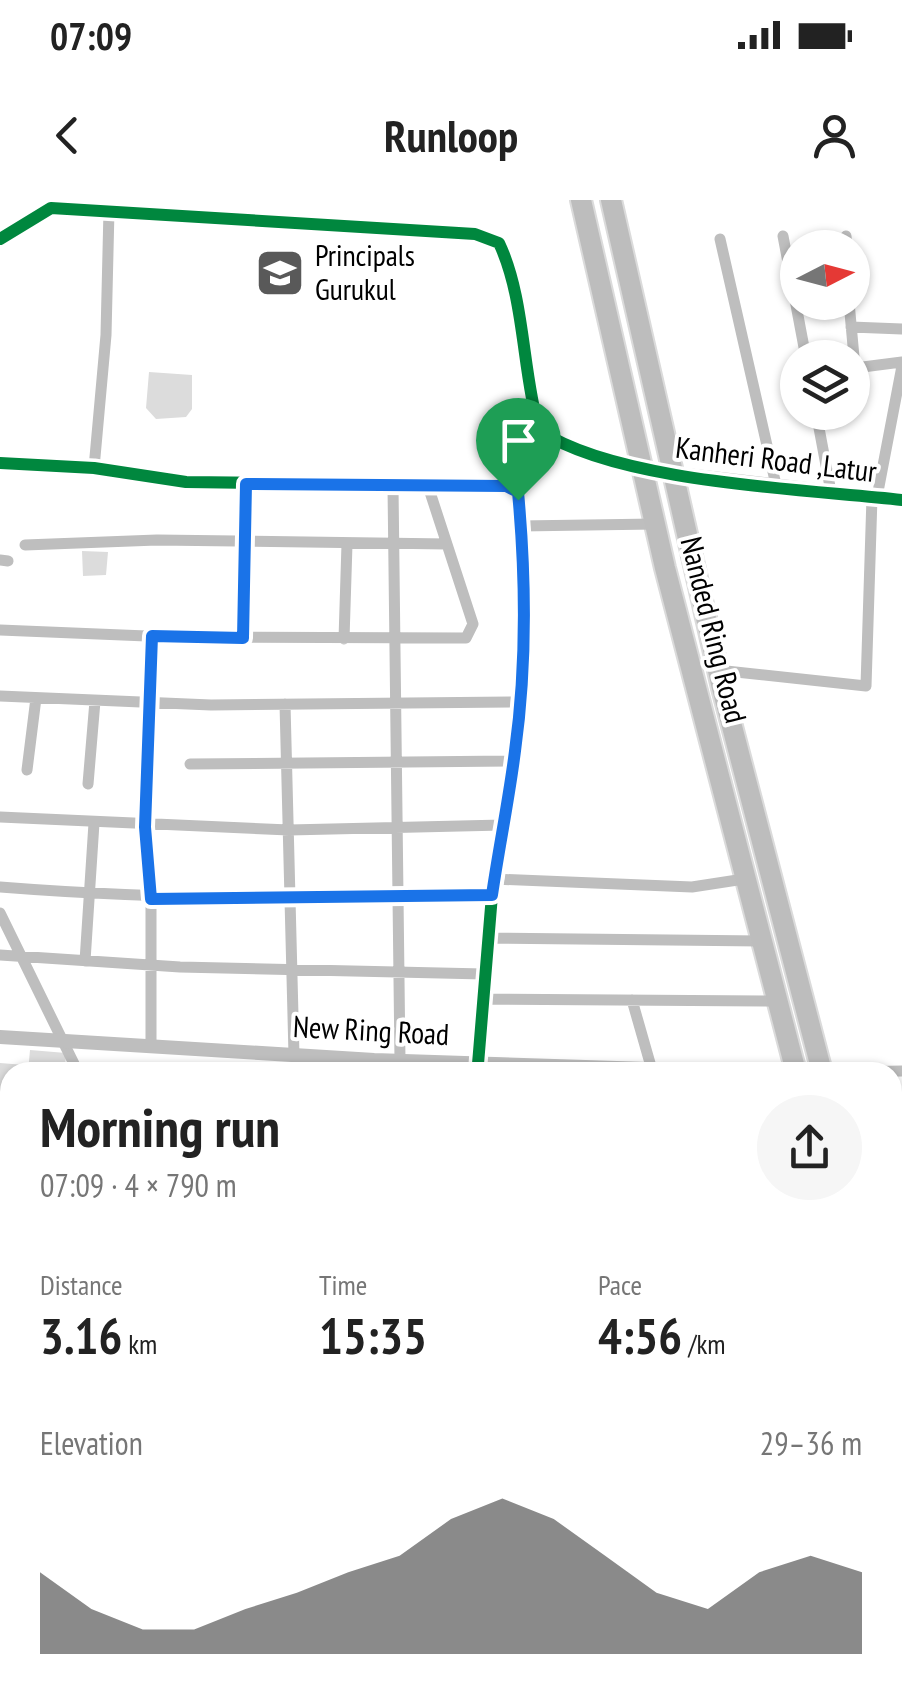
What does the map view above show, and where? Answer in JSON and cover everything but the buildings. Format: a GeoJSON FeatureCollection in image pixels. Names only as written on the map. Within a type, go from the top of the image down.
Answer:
{"type":"FeatureCollection","features":[{"type":"Feature","properties":{"kind":"highway","name":"Nanded Ring Road"},"geometry":{"type":"LineString","coordinates":[[582,200],[655,524],[793,1062]]}},
{"type":"Feature","properties":{"kind":"highway"},"geometry":{"type":"LineString","coordinates":[[611,200],[718,670],[819,1062]]}},
{"type":"Feature","properties":{"kind":"street"},"geometry":{"type":"LineString","coordinates":[[0,239],[48,204],[474,234],[498,242],[508,263],[527,387],[539,430],[561,445],[644,470]]}},
{"type":"Feature","properties":{"kind":"street"},"geometry":{"type":"LineString","coordinates":[[94,468],[106,335],[100,207]]}},
{"type":"Feature","properties":{"kind":"street"},"geometry":{"type":"LineString","coordinates":[[720,240],[776,485]]}},
{"type":"Feature","properties":{"kind":"street"},"geometry":{"type":"LineString","coordinates":[[718,670],[866,686],[874,497],[898,398],[902,364],[855,368],[850,320]]}},
{"type":"Feature","properties":{"kind":"street"},"geometry":{"type":"LineString","coordinates":[[850,327],[902,329]]}},
{"type":"Feature","properties":{"kind":"street"},"geometry":{"type":"LineString","coordinates":[[819,430],[831,492]]}},
{"type":"Feature","properties":{"kind":"street"},"geometry":{"type":"LineString","coordinates":[[0,463],[94,468],[186,482],[514,488],[526,600],[520,702],[492,895],[478,1062]]}},
{"type":"Feature","properties":{"kind":"street","name":"Kanheri Road ,Latur"},"geometry":{"type":"LineString","coordinates":[[644,470],[902,500]]}},
{"type":"Feature","properties":{"kind":"street"},"geometry":{"type":"LineString","coordinates":[[243,638],[246,484]]}},
{"type":"Feature","properties":{"kind":"street"},"geometry":{"type":"LineString","coordinates":[[393,486],[394,829],[400,1061]]}},
{"type":"Feature","properties":{"kind":"street"},"geometry":{"type":"LineString","coordinates":[[0,630],[243,638],[466,638],[472,634],[471,615],[428,486]]}},
{"type":"Feature","properties":{"kind":"street"},"geometry":{"type":"LineString","coordinates":[[520,526],[655,524]]}},
{"type":"Feature","properties":{"kind":"street"},"geometry":{"type":"LineString","coordinates":[[344,639],[347,544]]}},
{"type":"Feature","properties":{"kind":"street"},"geometry":{"type":"LineString","coordinates":[[25,545],[447,544]]}},
{"type":"Feature","properties":{"kind":"street"},"geometry":{"type":"LineString","coordinates":[[151,1046],[151,899],[145,827],[152,636]]}},
{"type":"Feature","properties":{"kind":"street"},"geometry":{"type":"LineString","coordinates":[[0,696],[152,703],[520,702]]}},
{"type":"Feature","properties":{"kind":"street"},"geometry":{"type":"LineString","coordinates":[[27,770],[36,698]]}},
{"type":"Feature","properties":{"kind":"street"},"geometry":{"type":"LineString","coordinates":[[88,784],[95,701]]}},
{"type":"Feature","properties":{"kind":"street"},"geometry":{"type":"LineString","coordinates":[[284,704],[291,971],[304,1062]]}},
{"type":"Feature","properties":{"kind":"street"},"geometry":{"type":"LineString","coordinates":[[190,764],[514,761]]}},
{"type":"Feature","properties":{"kind":"street"},"geometry":{"type":"LineString","coordinates":[[0,818],[290,830],[503,825]]}},
{"type":"Feature","properties":{"kind":"street"},"geometry":{"type":"LineString","coordinates":[[85,961],[94,824]]}},
{"type":"Feature","properties":{"kind":"street"},"geometry":{"type":"LineString","coordinates":[[494,879],[692,887],[744,879]]}},
{"type":"Feature","properties":{"kind":"street"},"geometry":{"type":"LineString","coordinates":[[0,886],[151,899],[290,901],[492,895]]}},
{"type":"Feature","properties":{"kind":"street"},"geometry":{"type":"LineString","coordinates":[[0,912],[72,1062]]}},
{"type":"Feature","properties":{"kind":"street"},"geometry":{"type":"LineString","coordinates":[[488,938],[762,941]]}},
{"type":"Feature","properties":{"kind":"street"},"geometry":{"type":"LineString","coordinates":[[0,955],[152,966],[484,974]]}},
{"type":"Feature","properties":{"kind":"street"},"geometry":{"type":"LineString","coordinates":[[483,999],[777,1001]]}},
{"type":"Feature","properties":{"kind":"street"},"geometry":{"type":"LineString","coordinates":[[632,1000],[650,1062]]}},
{"type":"Feature","properties":{"kind":"street","name":"New Ring Road"},"geometry":{"type":"LineString","coordinates":[[0,1036],[407,1062]]}},
{"type":"Feature","properties":{"kind":"cycle path"},"geometry":{"type":"LineString","coordinates":[[0,239],[51,208],[475,234],[499,243],[507,264],[539,430],[573,448],[663,473],[902,500]]}},
{"type":"Feature","properties":{"kind":"cycle path"},"geometry":{"type":"LineString","coordinates":[[0,463],[94,468],[186,482],[506,486],[518,492],[526,600],[524,658],[516,751],[492,895],[478,1062]]}},
{"type":"Feature","properties":{"kind":"place","name":"Principals Gurukul"},"geometry":{"type":"Point","coordinates":[280,273]}},
{"type":"Feature","properties":{"kind":"route"},"geometry":{"type":"LineString","coordinates":[[246,484],[506,486],[518,492],[518,500],[526,600],[524,658],[516,751],[492,895],[290,901],[151,899],[145,827],[152,636],[243,638],[246,484]]}}]}
